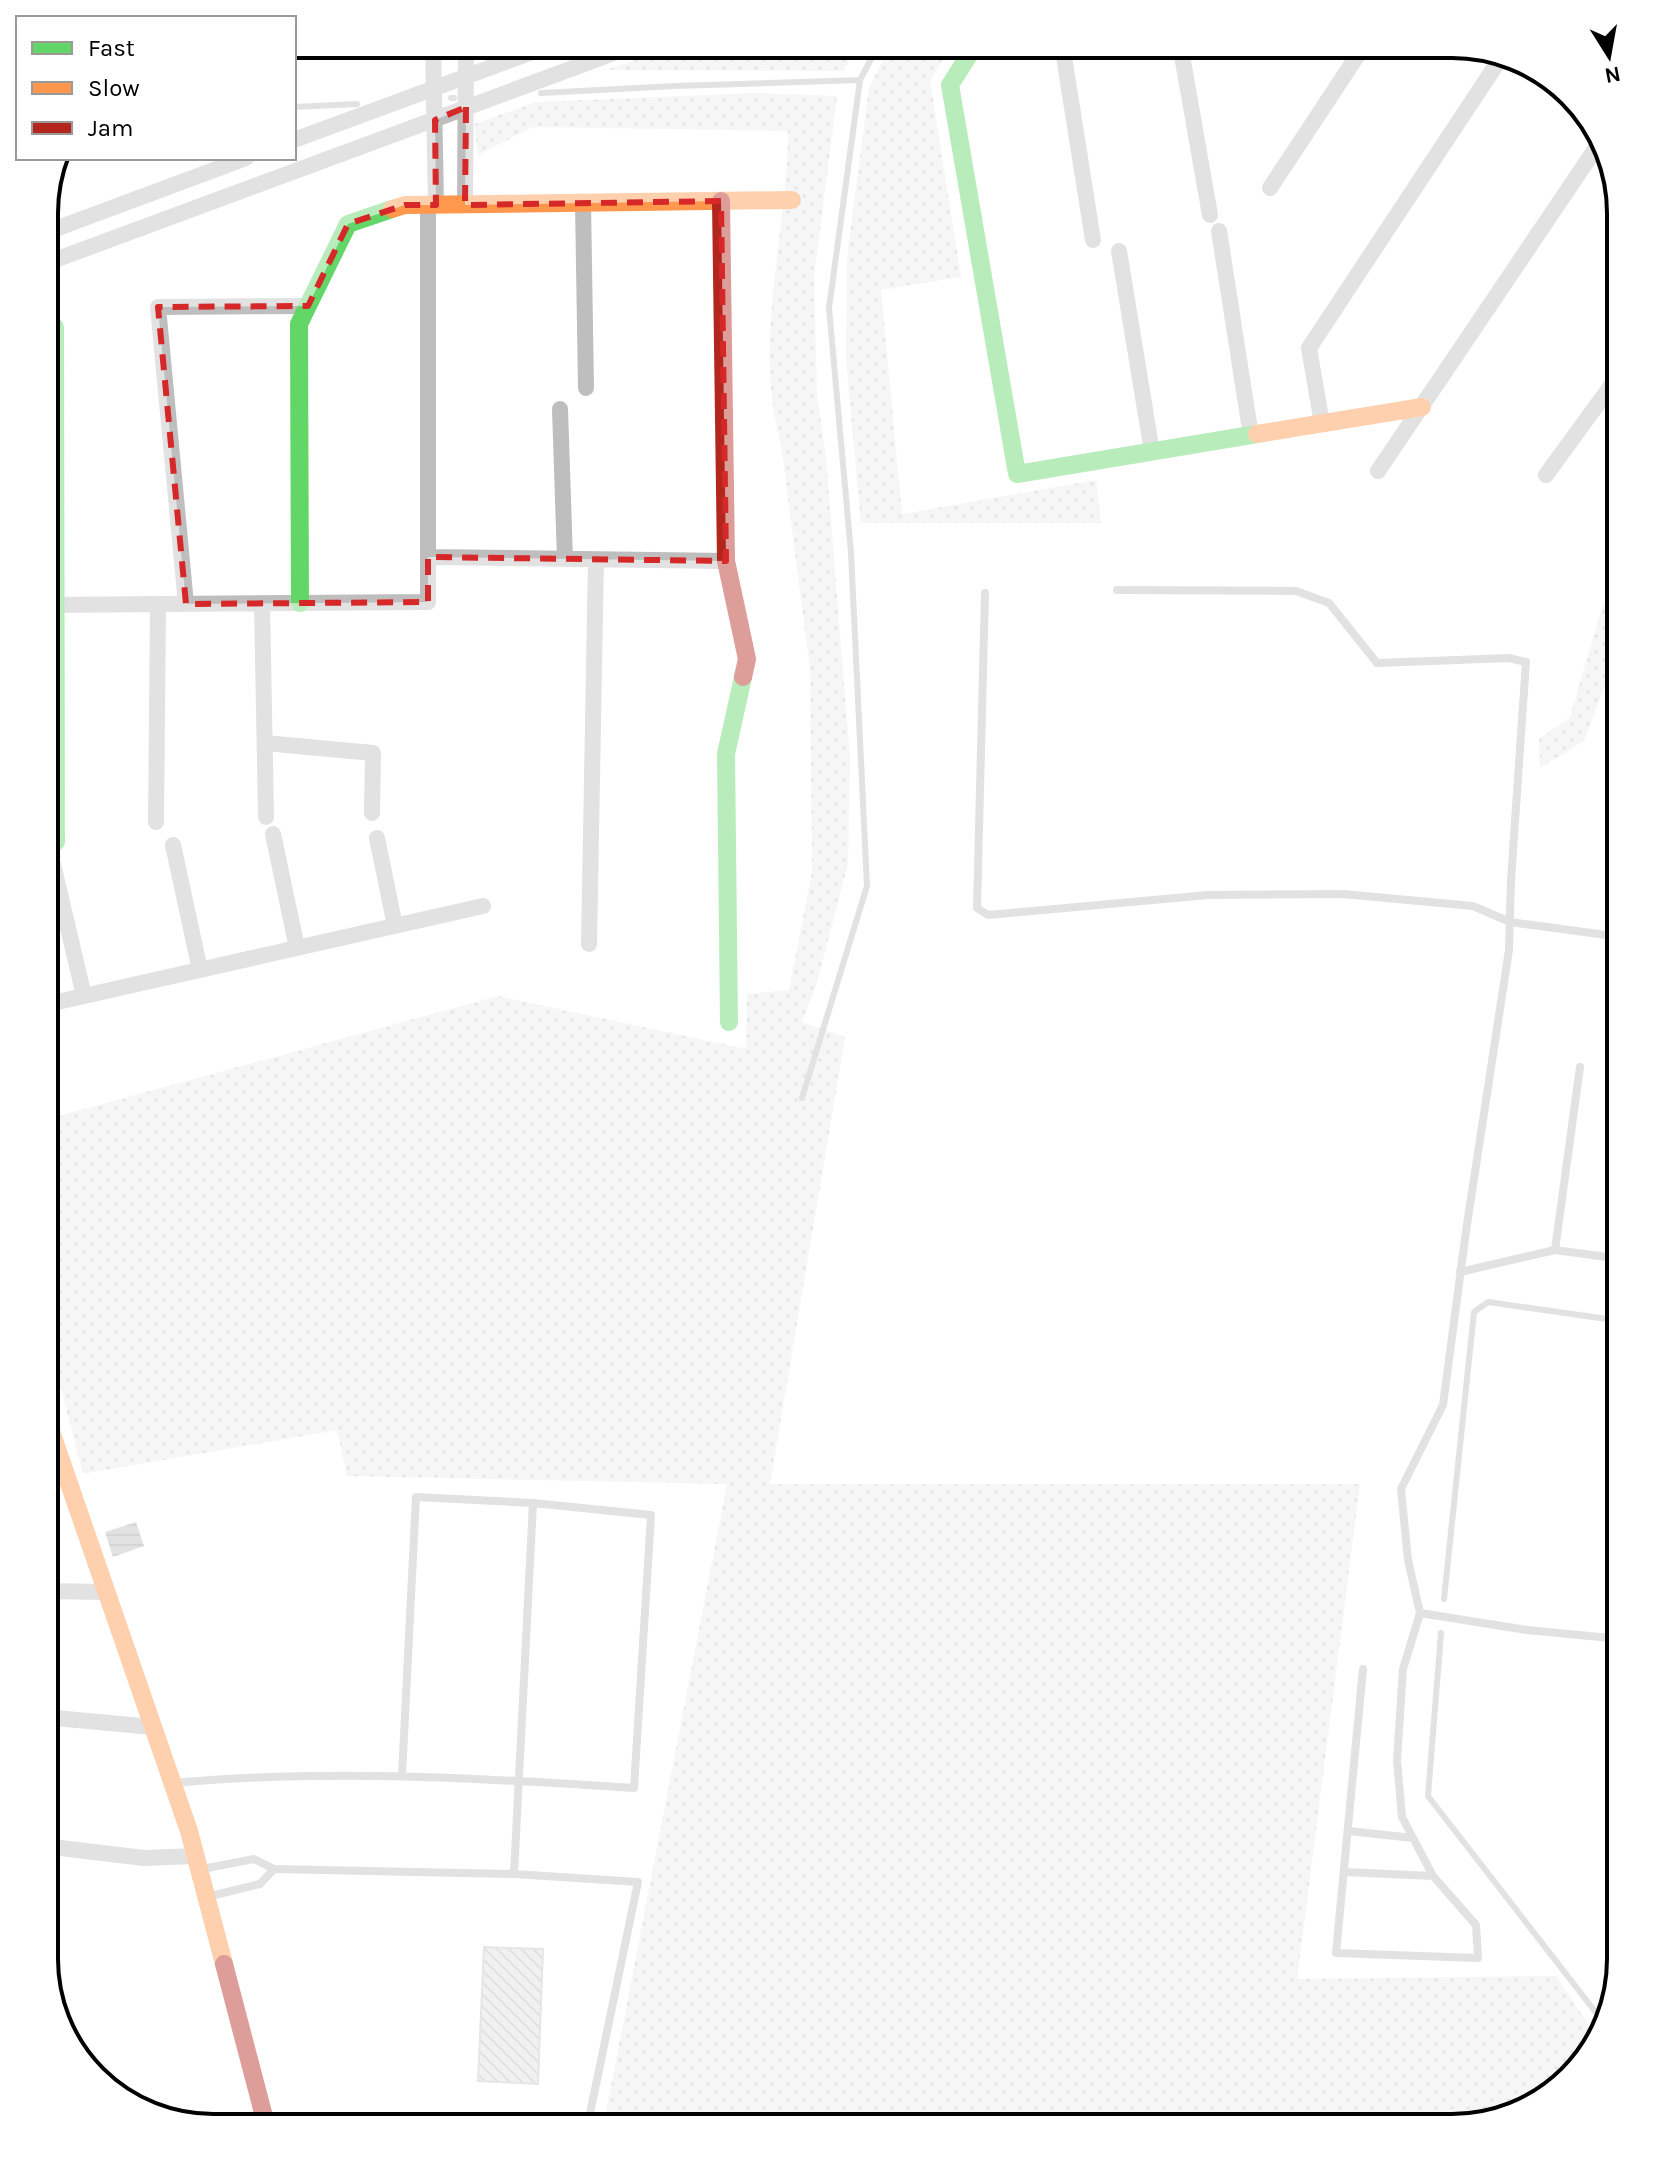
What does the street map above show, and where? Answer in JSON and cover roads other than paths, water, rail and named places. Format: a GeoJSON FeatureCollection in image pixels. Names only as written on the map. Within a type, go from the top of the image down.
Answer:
{"type":"FeatureCollection","features":[{"type":"Feature","properties":{"kind":"street"},"geometry":{"type":"LineString","coordinates":[[58,605],[428,602],[433,58]]}},
{"type":"Feature","properties":{"kind":"street"},"geometry":{"type":"LineString","coordinates":[[465,205],[466,58]]}},
{"type":"Feature","properties":{"kind":"street"},"geometry":{"type":"LineString","coordinates":[[296,139],[517,58]]}},
{"type":"Feature","properties":{"kind":"street"},"geometry":{"type":"LineString","coordinates":[[58,259],[600,58]]}},
{"type":"Feature","properties":{"kind":"street"},"geometry":{"type":"LineString","coordinates":[[967,58],[950,85],[1017,474],[1422,407]]}},
{"type":"Feature","properties":{"kind":"street"},"geometry":{"type":"LineString","coordinates":[[1064,58],[1093,240]]}},
{"type":"Feature","properties":{"kind":"street"},"geometry":{"type":"LineString","coordinates":[[1182,58],[1210,215]]}},
{"type":"Feature","properties":{"kind":"street"},"geometry":{"type":"LineString","coordinates":[[1270,188],[1356,58]]}},
{"type":"Feature","properties":{"kind":"street"},"geometry":{"type":"LineString","coordinates":[[1322,424],[1309,348],[1496,65]]}},
{"type":"Feature","properties":{"kind":"street"},"geometry":{"type":"LineString","coordinates":[[1378,471],[1594,151]]}},
{"type":"Feature","properties":{"kind":"street"},"geometry":{"type":"LineString","coordinates":[[58,228],[241,160]]}},
{"type":"Feature","properties":{"kind":"street"},"geometry":{"type":"LineString","coordinates":[[300,603],[299,324],[348,224],[405,205],[792,200]]}},
{"type":"Feature","properties":{"kind":"street"},"geometry":{"type":"LineString","coordinates":[[721,201],[726,561],[747,659],[726,754],[729,1022]]}},
{"type":"Feature","properties":{"kind":"street"},"geometry":{"type":"LineString","coordinates":[[583,203],[586,388]]}},
{"type":"Feature","properties":{"kind":"street"},"geometry":{"type":"LineString","coordinates":[[1219,231],[1251,436]]}},
{"type":"Feature","properties":{"kind":"street"},"geometry":{"type":"LineString","coordinates":[[1119,251],[1152,452]]}},
{"type":"Feature","properties":{"kind":"street"},"geometry":{"type":"LineString","coordinates":[[186,604],[158,307],[308,306]]}},
{"type":"Feature","properties":{"kind":"street"},"geometry":{"type":"LineString","coordinates":[[1546,475],[1607,391]]}},
{"type":"Feature","properties":{"kind":"street"},"geometry":{"type":"LineString","coordinates":[[560,409],[565,559]]}},
{"type":"Feature","properties":{"kind":"street"},"geometry":{"type":"LineString","coordinates":[[428,557],[726,561]]}},
{"type":"Feature","properties":{"kind":"street"},"geometry":{"type":"LineString","coordinates":[[589,944],[596,559]]}},
{"type":"Feature","properties":{"kind":"street"},"geometry":{"type":"LineString","coordinates":[[262,603],[266,817]]}},
{"type":"Feature","properties":{"kind":"street"},"geometry":{"type":"LineString","coordinates":[[156,822],[158,604]]}},
{"type":"Feature","properties":{"kind":"street"},"geometry":{"type":"LineString","coordinates":[[265,743],[373,753],[372,813]]}},
{"type":"Feature","properties":{"kind":"street"},"geometry":{"type":"LineString","coordinates":[[273,834],[297,948]]}},
{"type":"Feature","properties":{"kind":"street"},"geometry":{"type":"LineString","coordinates":[[377,838],[395,926]]}},
{"type":"Feature","properties":{"kind":"street"},"geometry":{"type":"LineString","coordinates":[[173,845],[200,970]]}},
{"type":"Feature","properties":{"kind":"street"},"geometry":{"type":"LineString","coordinates":[[58,885],[84,996]]}},
{"type":"Feature","properties":{"kind":"street"},"geometry":{"type":"LineString","coordinates":[[58,1002],[483,906]]}},
{"type":"Feature","properties":{"kind":"street"},"geometry":{"type":"LineString","coordinates":[[58,1451],[198,1863],[263,2114]]}},
{"type":"Feature","properties":{"kind":"street"},"geometry":{"type":"LineString","coordinates":[[58,1591],[107,1592]]}},
{"type":"Feature","properties":{"kind":"street"},"geometry":{"type":"LineString","coordinates":[[58,1718],[153,1727]]}},
{"type":"Feature","properties":{"kind":"street"},"geometry":{"type":"LineString","coordinates":[[58,1848],[198,1863]]}},
{"type":"Feature","properties":{"kind":"lane"},"geometry":{"type":"LineString","coordinates":[[1117,590],[1296,591],[1329,603],[1377,663],[1509,658],[1526,662],[1509,950],[1443,1405],[1401,1489],[1408,1560],[1420,1613],[1403,1669],[1397,1760],[1402,1817],[1433,1876],[1476,1925],[1478,1958],[1336,1953],[1363,1669]]}},
{"type":"Feature","properties":{"kind":"lane"},"geometry":{"type":"LineString","coordinates":[[985,593],[977,908],[988,915],[1208,895],[1343,894],[1473,906],[1510,922],[1607,935]]}},
{"type":"Feature","properties":{"kind":"lane"},"geometry":{"type":"LineString","coordinates":[[1555,1250],[1580,1067]]}},
{"type":"Feature","properties":{"kind":"lane"},"geometry":{"type":"LineString","coordinates":[[1460,1272],[1555,1250],[1607,1257]]}},
{"type":"Feature","properties":{"kind":"lane"},"geometry":{"type":"LineString","coordinates":[[173,1783],[214,1779],[402,1775],[634,1788],[651,1515],[533,1503],[416,1497],[402,1775]]}},
{"type":"Feature","properties":{"kind":"lane"},"geometry":{"type":"LineString","coordinates":[[514,1874],[533,1503]]}},
{"type":"Feature","properties":{"kind":"lane"},"geometry":{"type":"LineString","coordinates":[[1420,1613],[1527,1630],[1607,1638]]}},
{"type":"Feature","properties":{"kind":"lane"},"geometry":{"type":"LineString","coordinates":[[1349,1831],[1413,1838]]}},
{"type":"Feature","properties":{"kind":"lane"},"geometry":{"type":"LineString","coordinates":[[198,1863],[254,1859],[274,1869],[514,1874],[638,1882],[590,2114]]}},
{"type":"Feature","properties":{"kind":"lane"},"geometry":{"type":"LineString","coordinates":[[207,1897],[260,1884],[274,1869]]}},
{"type":"Feature","properties":{"kind":"lane"},"geometry":{"type":"LineString","coordinates":[[1345,1872],[1433,1876]]}},
{"type":"Feature","properties":{"kind":"waterway"},"geometry":{"type":"LineString","coordinates":[[541,93],[860,80],[872,58]]}},
{"type":"Feature","properties":{"kind":"waterway"},"geometry":{"type":"LineString","coordinates":[[802,1098],[867,886],[851,553],[829,308],[860,80]]}},
{"type":"Feature","properties":{"kind":"waterway"},"geometry":{"type":"LineString","coordinates":[[296,107],[357,104]]}},
{"type":"Feature","properties":{"kind":"waterway"},"geometry":{"type":"LineString","coordinates":[[1444,1599],[1474,1312],[1488,1302],[1607,1319]]}},
{"type":"Feature","properties":{"kind":"waterway"},"geometry":{"type":"LineString","coordinates":[[1441,1633],[1428,1796],[1597,2014]]}}]}
